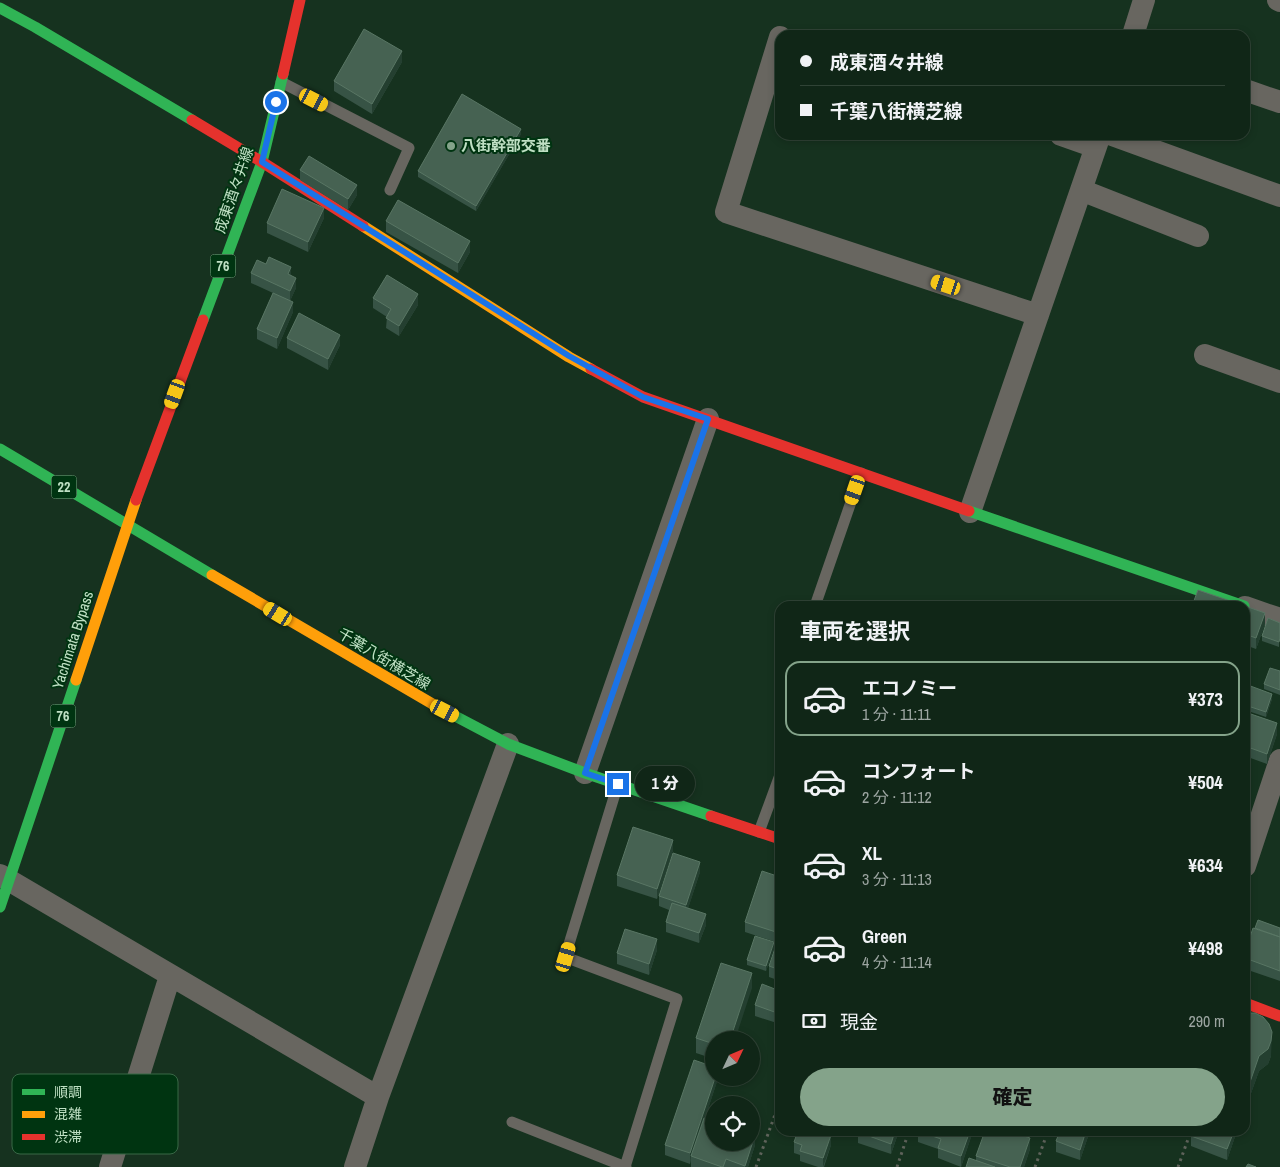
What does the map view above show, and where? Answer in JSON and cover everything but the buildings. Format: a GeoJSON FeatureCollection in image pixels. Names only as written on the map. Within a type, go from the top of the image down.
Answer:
{"type":"FeatureCollection","features":[{"type":"Feature","properties":{"kind":"main road","name":"成東酒々井線"},"geometry":{"type":"LineString","coordinates":[[128,526],[142,483],[262,162],[300,0]]}},
{"type":"Feature","properties":{"kind":"main road"},"geometry":{"type":"LineString","coordinates":[[0,8],[262,162],[569,356],[643,397],[1230,601]]}},
{"type":"Feature","properties":{"kind":"main road","name":"千葉八街横芝線"},"geometry":{"type":"LineString","coordinates":[[0,449],[430,703],[508,744],[585,773],[775,837]]}},
{"type":"Feature","properties":{"kind":"main road","name":"Yachimata Bypass"},"geometry":{"type":"LineString","coordinates":[[0,906],[4,877],[128,526]]}},
{"type":"Feature","properties":{"kind":"main road"},"geometry":{"type":"LineString","coordinates":[[1250,1005],[1280,1016]]}},
{"type":"Feature","properties":{"kind":"street"},"geometry":{"type":"LineString","coordinates":[[1135,30],[1144,0]]}},
{"type":"Feature","properties":{"kind":"street"},"geometry":{"type":"LineString","coordinates":[[775,53],[726,212],[1038,315]]}},
{"type":"Feature","properties":{"kind":"street"},"geometry":{"type":"LineString","coordinates":[[1250,92],[1280,102]]}},
{"type":"Feature","properties":{"kind":"street"},"geometry":{"type":"LineString","coordinates":[[970,512],[1081,190],[1102,140]]}},
{"type":"Feature","properties":{"kind":"street"},"geometry":{"type":"LineString","coordinates":[[1105,140],[1280,196]]}},
{"type":"Feature","properties":{"kind":"street"},"geometry":{"type":"LineString","coordinates":[[1081,190],[1198,236]]}},
{"type":"Feature","properties":{"kind":"street"},"geometry":{"type":"LineString","coordinates":[[1205,355],[1280,382]]}},
{"type":"Feature","properties":{"kind":"street"},"geometry":{"type":"LineString","coordinates":[[585,773],[708,419]]}},
{"type":"Feature","properties":{"kind":"street"},"geometry":{"type":"LineString","coordinates":[[1250,608],[1280,619]]}},
{"type":"Feature","properties":{"kind":"street"},"geometry":{"type":"LineString","coordinates":[[355,1167],[378,1097],[508,744]]}},
{"type":"Feature","properties":{"kind":"street"},"geometry":{"type":"LineString","coordinates":[[1250,851],[1280,760]]}},
{"type":"Feature","properties":{"kind":"street"},"geometry":{"type":"LineString","coordinates":[[4,877],[378,1097]]}},
{"type":"Feature","properties":{"kind":"street"},"geometry":{"type":"LineString","coordinates":[[139,1074],[170,976]]}},
{"type":"Feature","properties":{"kind":"street"},"geometry":{"type":"LineString","coordinates":[[110,1167],[114,1154]]}},
{"type":"Feature","properties":{"kind":"lane"},"geometry":{"type":"LineString","coordinates":[[281,82],[409,148],[390,190]]}},
{"type":"Feature","properties":{"kind":"lane"},"geometry":{"type":"LineString","coordinates":[[817,601],[861,473]]}},
{"type":"Feature","properties":{"kind":"lane"},"geometry":{"type":"LineString","coordinates":[[512,1122],[625,1167],[677,1000],[566,957],[618,784]]}},
{"type":"Feature","properties":{"kind":"lane"},"geometry":{"type":"LineString","coordinates":[[759,832],[775,789]]}},
{"type":"Feature","properties":{"kind":"path"},"geometry":{"type":"LineString","coordinates":[[756,1167],[775,1115]]}},
{"type":"Feature","properties":{"kind":"path"},"geometry":{"type":"LineString","coordinates":[[897,1167],[907,1136]]}},
{"type":"Feature","properties":{"kind":"path"},"geometry":{"type":"LineString","coordinates":[[1035,1167],[1046,1136]]}},
{"type":"Feature","properties":{"kind":"path"},"geometry":{"type":"LineString","coordinates":[[1178,1167],[1189,1136]]}},
{"type":"Feature","properties":{"kind":"traffic: fast"},"geometry":{"type":"LineString","coordinates":[[0,8],[192,120]]}},
{"type":"Feature","properties":{"kind":"traffic: fast"},"geometry":{"type":"LineString","coordinates":[[203,320],[262,162],[283,74]]}},
{"type":"Feature","properties":{"kind":"traffic: fast"},"geometry":{"type":"LineString","coordinates":[[0,449],[212,575]]}},
{"type":"Feature","properties":{"kind":"traffic: fast"},"geometry":{"type":"LineString","coordinates":[[969,511],[1230,601]]}},
{"type":"Feature","properties":{"kind":"traffic: fast"},"geometry":{"type":"LineString","coordinates":[[0,907],[76,680]]}},
{"type":"Feature","properties":{"kind":"traffic: fast"},"geometry":{"type":"LineString","coordinates":[[436,706],[508,744],[585,773],[711,816]]}},
{"type":"Feature","properties":{"kind":"traffic: slow"},"geometry":{"type":"LineString","coordinates":[[363,226],[569,357],[591,369]]}},
{"type":"Feature","properties":{"kind":"traffic: slow"},"geometry":{"type":"LineString","coordinates":[[76,680],[136,500]]}},
{"type":"Feature","properties":{"kind":"traffic: slow"},"geometry":{"type":"LineString","coordinates":[[212,575],[436,706]]}},
{"type":"Feature","properties":{"kind":"traffic: jam"},"geometry":{"type":"LineString","coordinates":[[283,74],[300,0]]}},
{"type":"Feature","properties":{"kind":"traffic: jam"},"geometry":{"type":"LineString","coordinates":[[192,120],[363,226]]}},
{"type":"Feature","properties":{"kind":"traffic: jam"},"geometry":{"type":"LineString","coordinates":[[136,500],[203,320]]}},
{"type":"Feature","properties":{"kind":"traffic: jam"},"geometry":{"type":"LineString","coordinates":[[591,369],[643,397],[969,511]]}},
{"type":"Feature","properties":{"kind":"traffic: jam"},"geometry":{"type":"LineString","coordinates":[[711,816],[775,837]]}},
{"type":"Feature","properties":{"kind":"traffic: jam"},"geometry":{"type":"LineString","coordinates":[[1250,1005],[1280,1016]]}},
{"type":"Feature","properties":{"kind":"place","name":"八街幹部交番"},"geometry":{"type":"Point","coordinates":[451,146]}},
{"type":"Feature","properties":{"kind":"route"},"geometry":{"type":"LineString","coordinates":[[276,102],[262,162],[569,356],[643,397],[708,419],[585,773],[618,784]]}}]}
